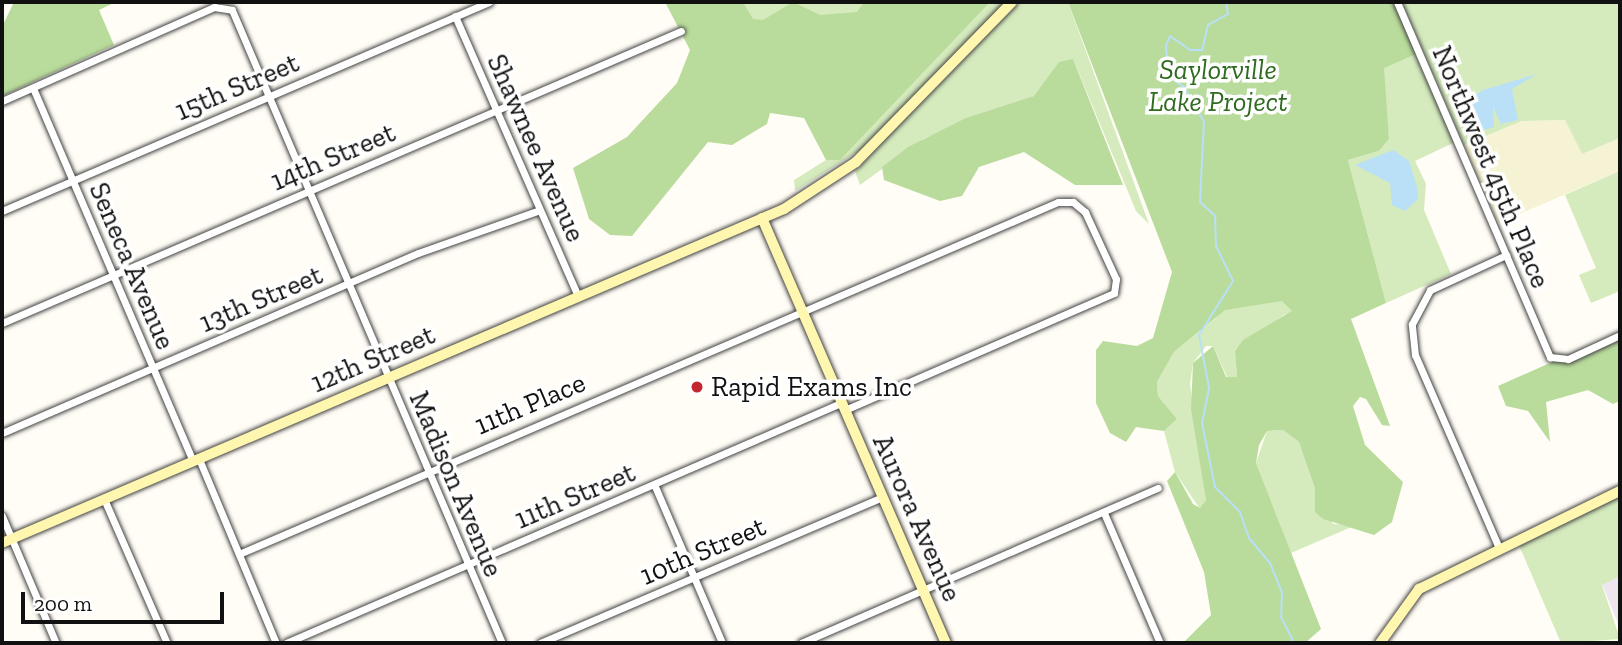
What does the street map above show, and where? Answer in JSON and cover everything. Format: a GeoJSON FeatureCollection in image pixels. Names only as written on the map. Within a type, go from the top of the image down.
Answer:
{"type":"FeatureCollection","features":[{"type":"Feature","properties":{"kind":"main road","name":"12th Street"},"geometry":{"type":"LineString","coordinates":[[7,541],[762,218],[856,162],[1012,2]]}},
{"type":"Feature","properties":{"kind":"main road","name":"Aurora Avenue"},"geometry":{"type":"LineString","coordinates":[[762,218],[946,643]]}},
{"type":"Feature","properties":{"kind":"main road"},"geometry":{"type":"LineString","coordinates":[[1382,642],[1419,589],[1620,491]]}},
{"type":"Feature","properties":{"kind":"street","name":"15th Street"},"geometry":{"type":"LineString","coordinates":[[2,211],[489,2]]}},
{"type":"Feature","properties":{"kind":"street","name":"Northwest 45th Place"},"geometry":{"type":"LineString","coordinates":[[1397,2],[1546,349],[1555,361],[1563,360],[1620,335]]}},
{"type":"Feature","properties":{"kind":"street","name":"Madison Avenue"},"geometry":{"type":"LineString","coordinates":[[33,88],[214,7],[237,16],[308,190],[502,643]]}},
{"type":"Feature","properties":{"kind":"street","name":"Shawnee Avenue"},"geometry":{"type":"LineString","coordinates":[[455,16],[578,296]]}},
{"type":"Feature","properties":{"kind":"street","name":"14th Street"},"geometry":{"type":"LineString","coordinates":[[2,323],[681,31]]}},
{"type":"Feature","properties":{"kind":"street"},"geometry":{"type":"LineString","coordinates":[[2,101],[33,88]]}},
{"type":"Feature","properties":{"kind":"street","name":"Seneca Avenue"},"geometry":{"type":"LineString","coordinates":[[33,88],[153,368],[239,554],[276,643]]}},
{"type":"Feature","properties":{"kind":"street","name":"11th Place"},"geometry":{"type":"LineString","coordinates":[[239,554],[428,470],[1058,202],[1073,202],[1085,212]]}},
{"type":"Feature","properties":{"kind":"street","name":"13th Street"},"geometry":{"type":"LineString","coordinates":[[2,433],[348,284],[540,210]]}},
{"type":"Feature","properties":{"kind":"street","name":"11th Street"},"geometry":{"type":"LineString","coordinates":[[286,643],[654,484],[1110,296],[1116,279],[1085,212]]}},
{"type":"Feature","properties":{"kind":"street"},"geometry":{"type":"LineString","coordinates":[[1499,548],[1415,355],[1413,314],[1430,290],[1506,255]]}},
{"type":"Feature","properties":{"kind":"street"},"geometry":{"type":"LineString","coordinates":[[654,484],[722,643]]}},
{"type":"Feature","properties":{"kind":"street"},"geometry":{"type":"LineString","coordinates":[[801,643],[1158,488]]}},
{"type":"Feature","properties":{"kind":"street","name":"10th Street"},"geometry":{"type":"LineString","coordinates":[[540,643],[883,497]]}},
{"type":"Feature","properties":{"kind":"street"},"geometry":{"type":"LineString","coordinates":[[104,499],[167,643]]}},
{"type":"Feature","properties":{"kind":"street"},"geometry":{"type":"LineString","coordinates":[[1104,513],[1160,643]]}},
{"type":"Feature","properties":{"kind":"street"},"geometry":{"type":"LineString","coordinates":[[2,516],[7,541],[57,643]]}},
{"type":"Feature","properties":{"kind":"shaded area"},"geometry":{"type":"Polygon","coordinates":[[[1565,120],[1582,154],[1620,138],[1620,171],[1498,223],[1464,145],[1522,121],[1565,120]]]}},
{"type":"Feature","properties":{"kind":"shaded area"},"geometry":{"type":"Polygon","coordinates":[[[1620,576],[1620,628],[1602,584],[1620,576]]]}},
{"type":"Feature","properties":{"kind":"green space"},"geometry":{"type":"Polygon","coordinates":[[[14,2],[116,2],[99,10],[114,45],[2,96],[2,27],[14,2]]]}},
{"type":"Feature","properties":{"kind":"green space"},"geometry":{"type":"Polygon","coordinates":[[[665,2],[743,2],[753,19],[763,20],[793,2],[820,15],[857,12],[864,2],[990,2],[840,160],[826,160],[804,118],[770,113],[767,124],[732,145],[708,142],[632,236],[610,235],[589,219],[573,168],[627,137],[677,83],[690,50],[665,2]]]}},
{"type":"Feature","properties":{"kind":"green space"},"geometry":{"type":"Polygon","coordinates":[[[669,2],[984,2],[965,25],[990,2],[1006,2],[863,148],[795,191],[794,180],[826,160],[802,31],[702,72],[669,2]]]}},
{"type":"Feature","properties":{"kind":"green space"},"geometry":{"type":"Polygon","coordinates":[[[1020,2],[1068,2],[1149,224],[1136,211],[1073,59],[1034,96],[925,138],[860,185],[855,171],[1020,2]]]}},
{"type":"Feature","properties":{"kind":"green space"},"geometry":{"type":"Polygon","coordinates":[[[1068,2],[1394,2],[1416,54],[1384,68],[1389,139],[1379,151],[1348,160],[1386,303],[1351,319],[1390,426],[1382,425],[1366,399],[1360,397],[1353,406],[1365,445],[1403,482],[1392,522],[1374,535],[1323,519],[1315,512],[1315,488],[1299,442],[1283,430],[1267,431],[1259,445],[1256,463],[1321,629],[1305,643],[1183,643],[1211,615],[1204,572],[1167,481],[1175,472],[1193,504],[1200,508],[1206,500],[1191,409],[1193,363],[1213,346],[1226,377],[1237,377],[1235,351],[1243,340],[1292,311],[1282,301],[1225,310],[1174,352],[1157,382],[1158,396],[1177,419],[1164,431],[1136,427],[1126,442],[1110,433],[1096,403],[1096,350],[1103,341],[1137,346],[1153,338],[1172,272],[1068,2]]]}},
{"type":"Feature","properties":{"kind":"green space","name":"Saylorville Lake Project"},"geometry":{"type":"Polygon","coordinates":[[[1094,2],[1391,2],[1455,142],[1415,161],[1426,184],[1424,210],[1451,274],[1386,303],[1348,160],[1379,151],[1389,139],[1383,73],[1300,107],[1383,304],[1304,338],[1293,312],[1284,315],[1235,350],[1237,377],[1227,377],[1213,346],[1206,346],[1193,363],[1190,384],[1206,500],[1200,509],[1175,472],[1164,431],[1177,419],[1158,396],[1157,382],[1174,352],[1217,317],[1094,2]]]}},
{"type":"Feature","properties":{"kind":"green space"},"geometry":{"type":"Polygon","coordinates":[[[1402,2],[1620,2],[1620,138],[1582,154],[1565,120],[1522,121],[1464,145],[1402,2]]]}},
{"type":"Feature","properties":{"kind":"green space"},"geometry":{"type":"Polygon","coordinates":[[[1073,59],[1123,185],[1075,185],[1024,152],[979,167],[962,196],[940,201],[884,180],[882,167],[908,147],[966,118],[1034,96],[1059,62],[1073,59]]]}},
{"type":"Feature","properties":{"kind":"green space"},"geometry":{"type":"Polygon","coordinates":[[[1620,171],[1620,291],[1591,303],[1579,275],[1596,268],[1565,195],[1620,171]]]}},
{"type":"Feature","properties":{"kind":"green space"},"geometry":{"type":"Polygon","coordinates":[[[1620,332],[1620,401],[1613,404],[1588,390],[1546,402],[1550,442],[1528,411],[1506,406],[1498,386],[1620,332]]]}},
{"type":"Feature","properties":{"kind":"green space"},"geometry":{"type":"Polygon","coordinates":[[[1283,430],[1299,442],[1333,524],[1356,525],[1291,553],[1256,463],[1267,431],[1283,430]]]}},
{"type":"Feature","properties":{"kind":"green space"},"geometry":{"type":"Polygon","coordinates":[[[1620,495],[1620,576],[1602,585],[1620,639],[1561,643],[1518,543],[1620,495]]]}},
{"type":"Feature","properties":{"kind":"water"},"geometry":{"type":"Polygon","coordinates":[[[1537,74],[1512,89],[1518,120],[1501,124],[1493,106],[1494,127],[1467,135],[1458,107],[1483,90],[1537,74]]]}},
{"type":"Feature","properties":{"kind":"water"},"geometry":{"type":"Polygon","coordinates":[[[1393,150],[1409,161],[1417,187],[1418,199],[1405,211],[1392,205],[1390,183],[1355,165],[1393,150]]]}},
{"type":"Feature","properties":{"kind":"waterway"},"geometry":{"type":"LineString","coordinates":[[1187,2],[1207,2]]}},
{"type":"Feature","properties":{"kind":"waterway"},"geometry":{"type":"LineString","coordinates":[[1226,2],[1228,14],[1208,25],[1202,50],[1190,50],[1170,36],[1166,46],[1168,76],[1184,87],[1204,122],[1200,202],[1215,216],[1216,246],[1233,281],[1199,335],[1209,388],[1202,423],[1215,487],[1240,512],[1249,538],[1270,563],[1282,592],[1281,617],[1294,643]]}},
{"type":"Feature","properties":{"kind":"place","name":"Rapid Exams Inc"},"geometry":{"type":"Point","coordinates":[697,387]}}]}
